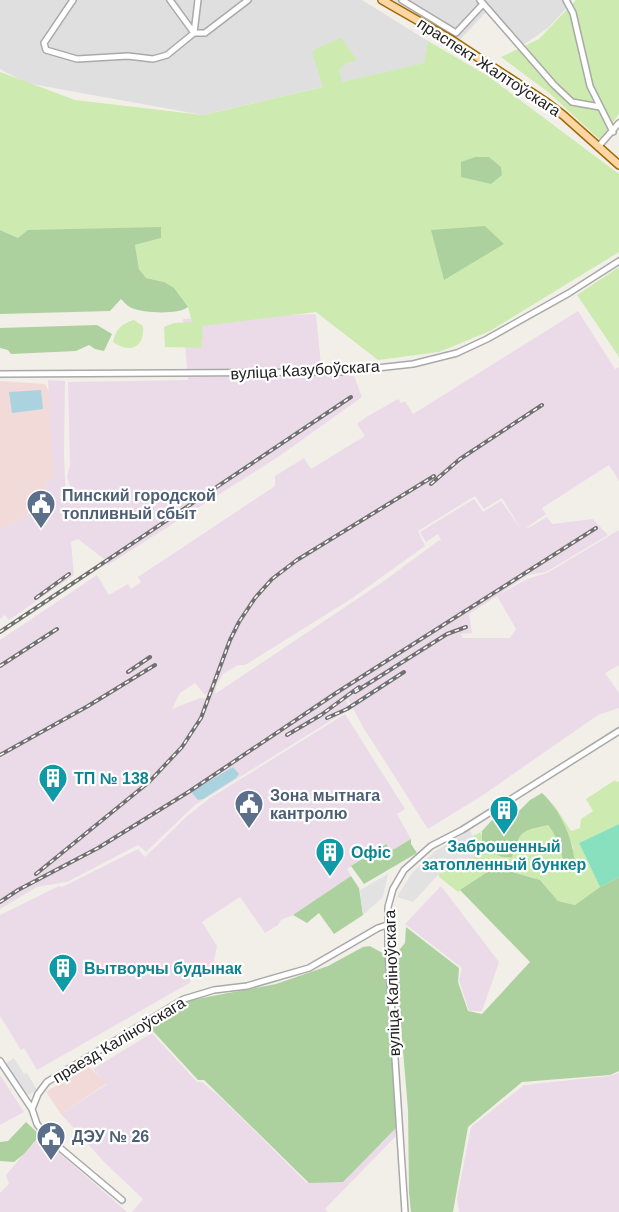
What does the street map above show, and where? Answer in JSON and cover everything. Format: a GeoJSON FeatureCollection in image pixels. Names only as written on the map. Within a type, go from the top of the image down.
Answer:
{"type":"FeatureCollection","features":[{"type":"Feature","properties":{"kind":"main road","name":"праспект Жалтоўскага"},"geometry":{"type":"LineString","coordinates":[[384,1],[489,64],[563,115],[619,165]]}},
{"type":"Feature","properties":{"kind":"street"},"geometry":{"type":"LineString","coordinates":[[73,0],[44,43],[46,50],[77,59],[128,56],[153,59],[167,55],[194,33],[205,33],[248,0]]}},
{"type":"Feature","properties":{"kind":"street"},"geometry":{"type":"LineString","coordinates":[[170,0],[194,33]]}},
{"type":"Feature","properties":{"kind":"street"},"geometry":{"type":"LineString","coordinates":[[194,33],[198,0]]}},
{"type":"Feature","properties":{"kind":"street"},"geometry":{"type":"LineString","coordinates":[[402,0],[456,33],[482,2],[554,85],[572,102],[600,107]]}},
{"type":"Feature","properties":{"kind":"street"},"geometry":{"type":"LineString","coordinates":[[566,0],[573,13],[590,86],[613,132]]}},
{"type":"Feature","properties":{"kind":"street"},"geometry":{"type":"LineString","coordinates":[[598,147],[619,123]]}},
{"type":"Feature","properties":{"kind":"street","name":"вуліца Казубоўскага"},"geometry":{"type":"LineString","coordinates":[[0,374],[341,372],[413,364],[457,353],[487,339],[569,293],[619,261]]}},
{"type":"Feature","properties":{"kind":"street","name":"вуліца Каліноўскага"},"geometry":{"type":"LineString","coordinates":[[405,1212],[387,925],[388,907],[396,883],[404,870],[431,846],[469,826],[619,731]]}},
{"type":"Feature","properties":{"kind":"street","name":"праезд Каліноўскага"},"geometry":{"type":"LineString","coordinates":[[32,1110],[38,1094],[47,1082],[184,999],[214,990],[259,983],[309,968],[387,925]]}},
{"type":"Feature","properties":{"kind":"street"},"geometry":{"type":"LineString","coordinates":[[0,1060],[32,1110],[37,1124],[48,1137],[122,1200]]}},
{"type":"Feature","properties":{"kind":"shaded area"},"geometry":{"type":"Polygon","coordinates":[[[0,0],[362,0],[428,41],[425,63],[203,115],[26,83],[0,69],[0,0]]]}},
{"type":"Feature","properties":{"kind":"shaded area"},"geometry":{"type":"Polygon","coordinates":[[[394,0],[571,0],[572,2],[549,27],[519,48],[486,12],[459,41],[394,0]]]}},
{"type":"Feature","properties":{"kind":"shaded area"},"geometry":{"type":"Polygon","coordinates":[[[578,311],[615,369],[619,367],[619,481],[609,465],[542,508],[546,514],[526,528],[547,517],[552,524],[593,519],[608,535],[546,572],[528,575],[498,595],[527,579],[547,573],[619,530],[619,665],[605,673],[619,693],[619,708],[598,715],[483,795],[428,829],[363,727],[348,699],[346,700],[348,705],[343,713],[195,805],[146,852],[138,845],[67,882],[37,887],[0,909],[0,640],[97,575],[109,595],[128,584],[131,589],[141,582],[138,577],[275,486],[275,476],[304,458],[311,469],[365,436],[357,424],[398,399],[401,403],[405,401],[413,414],[578,311]],[[475,496],[418,531],[425,546],[351,599],[245,665],[238,665],[223,674],[216,686],[215,694],[441,540],[438,534],[426,542],[420,532],[474,499],[483,512],[501,501],[521,529],[502,498],[484,509],[475,496]],[[497,596],[469,614],[472,633],[461,634],[463,638],[510,638],[516,629],[497,596]],[[195,683],[180,693],[172,709],[200,698],[208,699],[212,696],[204,694],[195,683]]]}},
{"type":"Feature","properties":{"kind":"shaded area"},"geometry":{"type":"Polygon","coordinates":[[[316,314],[322,376],[354,376],[362,397],[278,457],[108,565],[104,559],[78,539],[71,542],[74,575],[9,620],[5,615],[0,619],[0,530],[43,506],[47,482],[53,477],[48,380],[65,381],[66,500],[72,505],[67,477],[70,464],[68,382],[188,380],[183,319],[316,314]]]}},
{"type":"Feature","properties":{"kind":"shaded area"},"geometry":{"type":"Polygon","coordinates":[[[0,381],[45,384],[49,391],[54,477],[47,482],[43,506],[0,530],[0,381]]]}},
{"type":"Feature","properties":{"kind":"shaded area"},"geometry":{"type":"Polygon","coordinates":[[[345,714],[405,809],[397,814],[411,839],[391,851],[385,844],[347,869],[351,876],[293,915],[281,920],[278,925],[265,933],[240,897],[202,922],[217,946],[213,966],[189,976],[191,982],[37,1070],[24,1048],[21,1050],[0,1016],[0,915],[138,849],[145,857],[186,817],[210,798],[345,714]]]}},
{"type":"Feature","properties":{"kind":"shaded area"},"geometry":{"type":"Polygon","coordinates":[[[469,829],[473,836],[471,840],[473,847],[479,847],[476,856],[439,874],[413,902],[397,897],[412,873],[434,852],[469,829]]]}},
{"type":"Feature","properties":{"kind":"shaded area"},"geometry":{"type":"Polygon","coordinates":[[[388,874],[383,897],[363,915],[360,890],[388,874]]]}},
{"type":"Feature","properties":{"kind":"shaded area"},"geometry":{"type":"Polygon","coordinates":[[[441,886],[499,962],[482,1011],[469,1011],[459,980],[462,968],[405,924],[441,886]]]}},
{"type":"Feature","properties":{"kind":"shaded area"},"geometry":{"type":"Polygon","coordinates":[[[152,1033],[197,1082],[202,1082],[221,1098],[307,1183],[381,1144],[398,1128],[397,1135],[325,1209],[328,1212],[132,1212],[143,1199],[104,1162],[61,1114],[107,1084],[93,1069],[152,1033]]]}},
{"type":"Feature","properties":{"kind":"shaded area"},"geometry":{"type":"Polygon","coordinates":[[[14,1058],[24,1074],[27,1073],[37,1090],[29,1095],[23,1092],[6,1063],[14,1058]]]}},
{"type":"Feature","properties":{"kind":"shaded area"},"geometry":{"type":"Polygon","coordinates":[[[88,1066],[107,1083],[61,1114],[46,1092],[88,1066]]]}},
{"type":"Feature","properties":{"kind":"shaded area"},"geometry":{"type":"Polygon","coordinates":[[[619,1073],[619,1212],[459,1212],[457,1198],[471,1127],[524,1085],[619,1073]]]}},
{"type":"Feature","properties":{"kind":"shaded area"},"geometry":{"type":"Polygon","coordinates":[[[0,1075],[24,1112],[0,1125],[0,1075]]]}},
{"type":"Feature","properties":{"kind":"shaded area"},"geometry":{"type":"Polygon","coordinates":[[[40,1135],[127,1212],[0,1212],[0,1193],[9,1184],[6,1175],[40,1135]]]}},
{"type":"Feature","properties":{"kind":"green space"},"geometry":{"type":"Polygon","coordinates":[[[576,0],[619,0],[619,114],[600,140],[548,92],[501,57],[539,39],[576,0]]]}},
{"type":"Feature","properties":{"kind":"green space"},"geometry":{"type":"Polygon","coordinates":[[[341,38],[357,60],[346,63],[339,70],[342,82],[424,63],[428,41],[488,76],[619,174],[619,252],[490,331],[439,352],[378,360],[316,312],[202,326],[201,348],[165,347],[164,327],[174,323],[192,322],[188,307],[164,282],[146,278],[139,269],[135,245],[161,238],[18,238],[0,230],[0,72],[75,100],[203,115],[323,87],[312,52],[341,38]]]}},
{"type":"Feature","properties":{"kind":"green space"},"geometry":{"type":"Polygon","coordinates":[[[475,157],[489,157],[501,167],[502,175],[491,184],[461,177],[461,162],[475,157]]]}},
{"type":"Feature","properties":{"kind":"green space"},"geometry":{"type":"Polygon","coordinates":[[[485,226],[504,244],[444,280],[431,230],[485,226]]]}},
{"type":"Feature","properties":{"kind":"green space"},"geometry":{"type":"Polygon","coordinates":[[[161,227],[161,238],[135,245],[139,269],[146,278],[164,282],[174,288],[188,307],[183,310],[160,312],[137,310],[121,299],[110,311],[0,314],[0,230],[18,238],[28,230],[161,227]]]}},
{"type":"Feature","properties":{"kind":"green space"},"geometry":{"type":"Polygon","coordinates":[[[619,267],[619,357],[577,295],[619,267]]]}},
{"type":"Feature","properties":{"kind":"green space"},"geometry":{"type":"Polygon","coordinates":[[[134,320],[143,326],[142,339],[139,344],[125,348],[113,342],[120,328],[134,320]]]}},
{"type":"Feature","properties":{"kind":"green space"},"geometry":{"type":"Polygon","coordinates":[[[97,325],[112,334],[104,351],[89,345],[76,351],[11,354],[8,350],[0,348],[0,328],[97,325]]]}},
{"type":"Feature","properties":{"kind":"green space"},"geometry":{"type":"Polygon","coordinates":[[[615,780],[619,781],[619,824],[579,843],[600,887],[575,905],[558,901],[540,880],[495,867],[458,892],[439,877],[439,874],[468,858],[473,847],[471,840],[473,836],[482,831],[480,834],[518,836],[522,832],[548,825],[557,837],[559,846],[574,849],[552,802],[571,831],[580,828],[581,819],[593,811],[586,799],[615,780]]]}},
{"type":"Feature","properties":{"kind":"green space"},"geometry":{"type":"Polygon","coordinates":[[[542,793],[561,817],[569,836],[575,866],[569,873],[548,825],[523,833],[517,841],[512,857],[496,854],[482,843],[482,831],[493,819],[519,811],[530,800],[542,793]]]}},
{"type":"Feature","properties":{"kind":"green space"},"geometry":{"type":"Polygon","coordinates":[[[619,824],[619,877],[600,887],[579,843],[619,824]]]}},
{"type":"Feature","properties":{"kind":"green space"},"geometry":{"type":"Polygon","coordinates":[[[411,839],[411,844],[417,853],[364,884],[351,866],[386,844],[391,851],[411,839]]]}},
{"type":"Feature","properties":{"kind":"green space"},"geometry":{"type":"Polygon","coordinates":[[[495,867],[540,880],[558,901],[575,905],[619,877],[619,1071],[610,1075],[522,1082],[468,1127],[453,1212],[411,1212],[408,1110],[395,955],[405,943],[406,927],[459,968],[458,982],[468,1011],[482,1014],[530,962],[460,890],[495,867]]]}},
{"type":"Feature","properties":{"kind":"green space"},"geometry":{"type":"Polygon","coordinates":[[[351,876],[359,888],[363,915],[334,934],[319,913],[307,923],[293,915],[351,876]]]}},
{"type":"Feature","properties":{"kind":"green space"},"geometry":{"type":"Polygon","coordinates":[[[370,946],[384,954],[386,962],[396,1128],[343,1182],[309,1183],[204,1080],[198,1080],[150,1028],[157,1019],[186,1001],[276,984],[328,966],[363,947],[370,946]]]}},
{"type":"Feature","properties":{"kind":"green space"},"geometry":{"type":"Polygon","coordinates":[[[26,1122],[40,1135],[14,1162],[0,1161],[0,1142],[8,1141],[26,1122]]]}},
{"type":"Feature","properties":{"kind":"water"},"geometry":{"type":"Polygon","coordinates":[[[41,390],[43,409],[12,413],[9,392],[41,390]]]}},
{"type":"Feature","properties":{"kind":"water"},"geometry":{"type":"Polygon","coordinates":[[[233,767],[239,774],[236,778],[203,799],[198,800],[192,793],[194,790],[233,767]]]}},
{"type":"Feature","properties":{"kind":"railway"},"geometry":{"type":"LineString","coordinates":[[0,632],[351,397]]}},
{"type":"Feature","properties":{"kind":"railway"},"geometry":{"type":"LineString","coordinates":[[431,484],[460,459],[542,405]]}},
{"type":"Feature","properties":{"kind":"railway"},"geometry":{"type":"LineString","coordinates":[[36,874],[149,782],[182,747],[201,718],[239,622],[255,598],[272,579],[297,560],[434,476]]}},
{"type":"Feature","properties":{"kind":"railway"},"geometry":{"type":"LineString","coordinates":[[0,902],[18,890],[98,848],[190,791],[336,693],[596,528]]}},
{"type":"Feature","properties":{"kind":"railway"},"geometry":{"type":"LineString","coordinates":[[36,598],[69,574]]}},
{"type":"Feature","properties":{"kind":"railway"},"geometry":{"type":"LineString","coordinates":[[355,692],[447,634],[466,627]]}},
{"type":"Feature","properties":{"kind":"railway"},"geometry":{"type":"LineString","coordinates":[[0,666],[57,629]]}},
{"type":"Feature","properties":{"kind":"railway"},"geometry":{"type":"LineString","coordinates":[[128,672],[150,657]]}},
{"type":"Feature","properties":{"kind":"railway"},"geometry":{"type":"LineString","coordinates":[[0,755],[88,706],[155,665]]}},
{"type":"Feature","properties":{"kind":"railway"},"geometry":{"type":"LineString","coordinates":[[327,718],[347,709],[404,672]]}},
{"type":"Feature","properties":{"kind":"railway"},"geometry":{"type":"LineString","coordinates":[[287,735],[321,715],[359,687]]}},
{"type":"Feature","properties":{"kind":"place","name":"Пинский городской топливный сбыт"},"geometry":{"type":"Point","coordinates":[41,530]}},
{"type":"Feature","properties":{"kind":"place","name":"ТП № 138"},"geometry":{"type":"Point","coordinates":[53,804]}},
{"type":"Feature","properties":{"kind":"place","name":"Зона мытнага кантролю"},"geometry":{"type":"Point","coordinates":[249,830]}},
{"type":"Feature","properties":{"kind":"place","name":"Заброшенный затопленный бункер"},"geometry":{"type":"Point","coordinates":[504,836]}},
{"type":"Feature","properties":{"kind":"place","name":"Офіс"},"geometry":{"type":"Point","coordinates":[330,878]}},
{"type":"Feature","properties":{"kind":"place","name":"Вытворчы будынак"},"geometry":{"type":"Point","coordinates":[63,994]}},
{"type":"Feature","properties":{"kind":"place","name":"ДЭУ № 26"},"geometry":{"type":"Point","coordinates":[51,1162]}}]}
